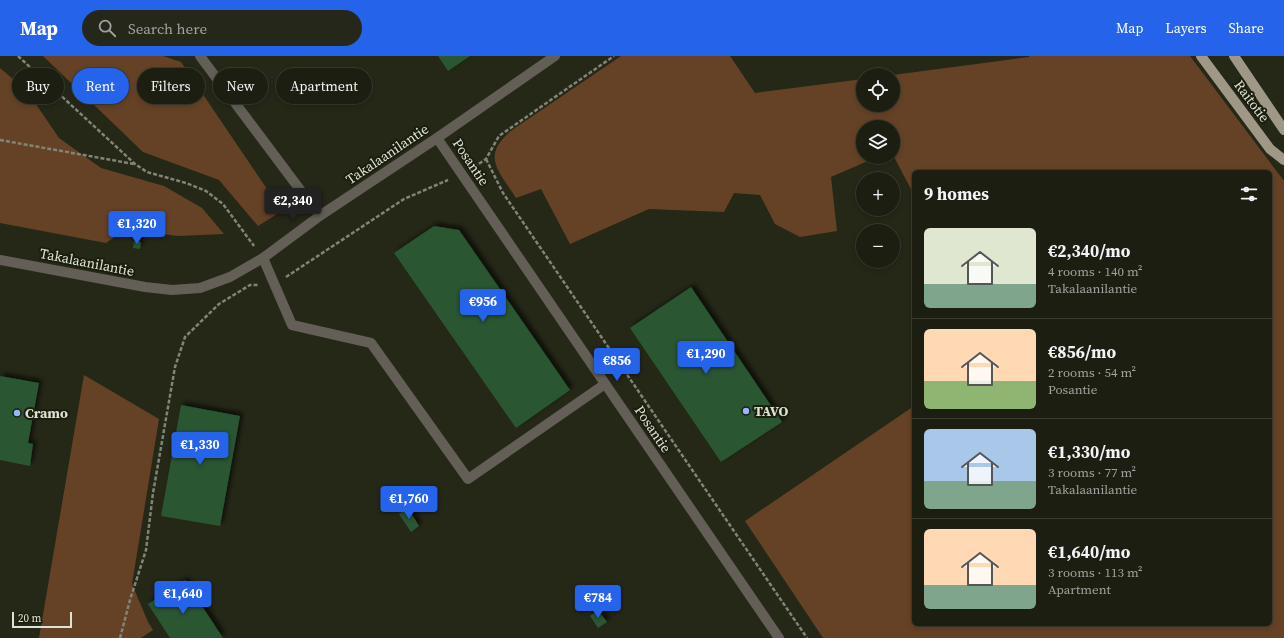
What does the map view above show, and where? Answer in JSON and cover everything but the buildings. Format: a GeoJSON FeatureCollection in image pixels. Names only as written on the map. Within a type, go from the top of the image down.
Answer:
{"type":"FeatureCollection","features":[{"type":"Feature","properties":{"kind":"main road","name":"Raitotie"},"geometry":{"type":"LineString","coordinates":[[1201,56],[1270,149],[1284,160]]}},
{"type":"Feature","properties":{"kind":"main road","name":"Raitotie"},"geometry":{"type":"LineString","coordinates":[[1234,56],[1284,130]]}},
{"type":"Feature","properties":{"kind":"street"},"geometry":{"type":"LineString","coordinates":[[200,56],[304,195],[321,215]]}},
{"type":"Feature","properties":{"kind":"street","name":"Takalaanilantie"},"geometry":{"type":"LineString","coordinates":[[0,260],[145,287],[172,290],[200,288],[230,277],[263,258],[321,215],[437,138],[555,56]]}},
{"type":"Feature","properties":{"kind":"street","name":"Posantie"},"geometry":{"type":"LineString","coordinates":[[437,138],[779,638]]}},
{"type":"Feature","properties":{"kind":"street"},"geometry":{"type":"LineString","coordinates":[[263,258],[292,325],[371,343],[468,479],[605,384]]}},
{"type":"Feature","properties":{"kind":"path"},"geometry":{"type":"LineString","coordinates":[[18,56],[135,164],[147,172],[186,183],[206,191],[223,204],[263,258]]}},
{"type":"Feature","properties":{"kind":"path"},"geometry":{"type":"LineString","coordinates":[[0,140],[135,164]]}},
{"type":"Feature","properties":{"kind":"path"},"geometry":{"type":"LineString","coordinates":[[486,159],[503,193],[807,638]]}},
{"type":"Feature","properties":{"kind":"path"},"geometry":{"type":"LineString","coordinates":[[120,638],[146,550],[175,367],[185,337],[219,304],[250,285],[275,284]]}},
{"type":"Feature","properties":{"kind":"shaded area"},"geometry":{"type":"Polygon","coordinates":[[[43,56],[163,56],[181,62],[185,68],[137,68],[137,104],[205,104],[205,97],[282,211],[258,226],[219,180],[143,152],[93,104],[129,104],[129,68],[72,68],[72,84],[64,76],[64,68],[56,68],[43,56]]]}},
{"type":"Feature","properties":{"kind":"shaded area"},"geometry":{"type":"Polygon","coordinates":[[[621,56],[730,56],[755,93],[856,80],[856,112],[900,112],[900,74],[1029,56],[1190,56],[1284,181],[1284,638],[823,638],[745,521],[912,407],[912,626],[1272,626],[1272,170],[912,170],[912,191],[898,164],[900,164],[900,120],[856,120],[856,164],[861,164],[831,177],[837,231],[800,237],[775,224],[760,195],[734,193],[724,212],[649,209],[570,244],[541,189],[516,198],[504,180],[496,164],[495,156],[502,139],[512,130],[621,56]]]}},
{"type":"Feature","properties":{"kind":"shaded area"},"geometry":{"type":"Polygon","coordinates":[[[0,68],[12,78],[12,104],[36,104],[59,138],[101,168],[164,186],[202,208],[224,234],[178,236],[126,229],[106,243],[0,223],[0,68]]]}},
{"type":"Feature","properties":{"kind":"shaded area"},"geometry":{"type":"Polygon","coordinates":[[[84,375],[159,419],[132,584],[148,622],[153,630],[141,638],[39,638],[84,375]]]}},
{"type":"Feature","properties":{"kind":"place","name":"TAVO"},"geometry":{"type":"Point","coordinates":[746,411]}},
{"type":"Feature","properties":{"kind":"place","name":"Cramo"},"geometry":{"type":"Point","coordinates":[17,413]}}]}
